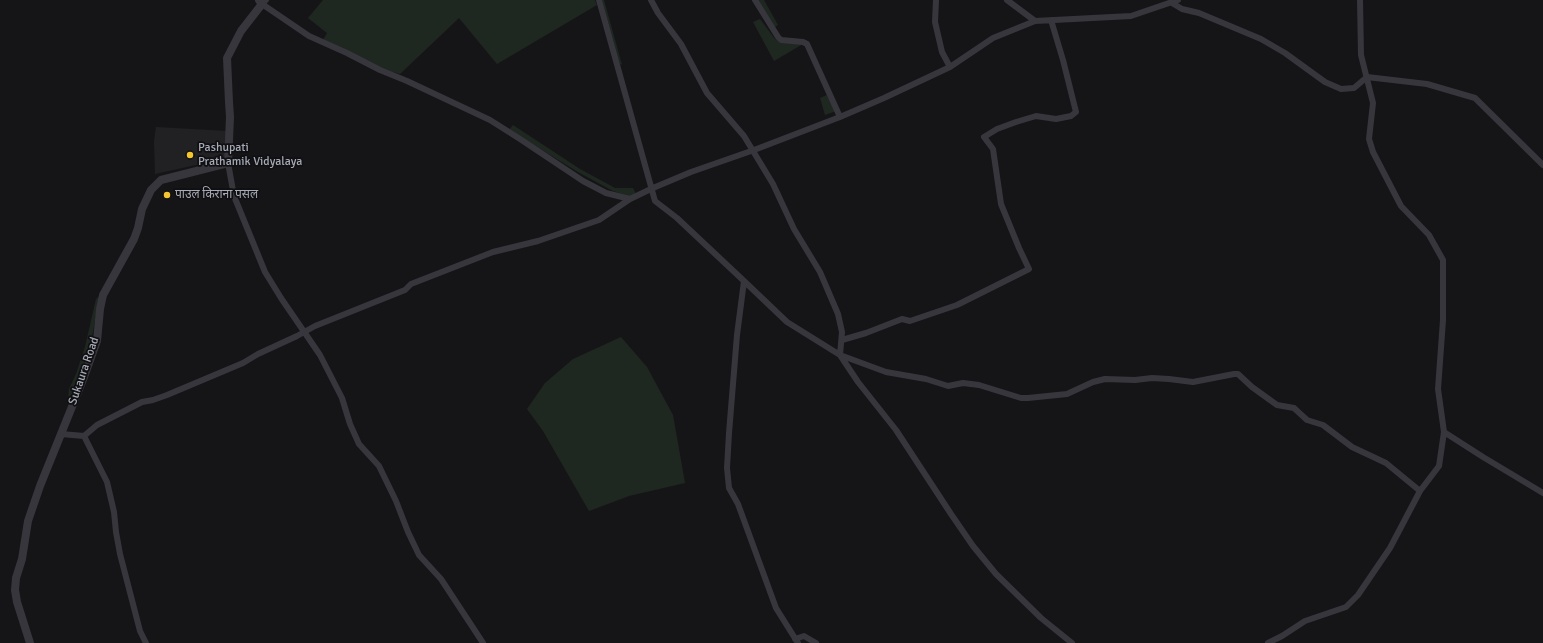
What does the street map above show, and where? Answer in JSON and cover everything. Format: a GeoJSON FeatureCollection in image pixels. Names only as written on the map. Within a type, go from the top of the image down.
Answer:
{"type":"FeatureCollection","features":[{"type":"Feature","properties":{"kind":"street"},"geometry":{"type":"LineString","coordinates":[[599,0],[653,188],[655,201],[677,218],[786,322],[840,355],[886,372],[926,379],[948,386],[963,383],[979,385],[1021,398],[1067,394],[1094,382],[1105,379],[1135,380],[1152,378],[1193,382],[1238,374],[1252,387],[1277,405],[1294,408],[1307,420],[1323,425],[1352,447],[1386,463],[1420,491]]}},
{"type":"Feature","properties":{"kind":"street"},"geometry":{"type":"LineString","coordinates":[[652,0],[658,13],[681,44],[707,93],[754,150],[773,184],[794,229],[820,272],[838,314],[842,332],[840,355],[858,382],[896,430],[973,546],[991,569],[1041,618],[1072,643]]}},
{"type":"Feature","properties":{"kind":"street"},"geometry":{"type":"LineString","coordinates":[[755,0],[781,40],[804,42],[807,44],[840,118]]}},
{"type":"Feature","properties":{"kind":"street"},"geometry":{"type":"LineString","coordinates":[[936,0],[935,22],[942,52],[950,67]]}},
{"type":"Feature","properties":{"kind":"street"},"geometry":{"type":"LineString","coordinates":[[1007,0],[1035,21]]}},
{"type":"Feature","properties":{"kind":"street"},"geometry":{"type":"LineString","coordinates":[[1268,643],[1305,621],[1346,607],[1358,595],[1390,548],[1420,491],[1439,466],[1444,432],[1438,389],[1443,320],[1443,260],[1430,235],[1401,206],[1373,152],[1369,140],[1372,103],[1361,55],[1360,0]]}},
{"type":"Feature","properties":{"kind":"street"},"geometry":{"type":"LineString","coordinates":[[483,643],[441,578],[419,555],[379,466],[359,444],[350,424],[342,398],[320,355],[265,272],[234,196],[228,163],[230,117],[228,102],[227,58],[241,31],[263,1],[309,36],[490,120],[552,159],[583,181],[606,193],[630,199]]}},
{"type":"Feature","properties":{"kind":"street"},"geometry":{"type":"LineString","coordinates":[[61,434],[84,436],[96,425],[142,402],[167,395],[243,363],[304,332],[348,312],[405,290],[411,284],[493,252],[538,241],[590,224],[599,220],[630,199],[653,188],[691,172],[840,118],[950,67],[993,38],[1035,21],[1130,16],[1175,1],[1182,9],[1198,13],[1261,39],[1285,53],[1325,82],[1341,89],[1354,88],[1367,77],[1427,84],[1475,98],[1543,165]]}},
{"type":"Feature","properties":{"kind":"street"},"geometry":{"type":"LineString","coordinates":[[842,340],[866,333],[902,319],[910,321],[957,305],[1029,270],[1018,248],[1001,204],[993,149],[984,137],[997,129],[1036,116],[1056,119],[1071,116],[1076,112],[1051,20]]}},
{"type":"Feature","properties":{"kind":"street","name":"Sukaura Road"},"geometry":{"type":"LineString","coordinates":[[30,643],[17,602],[15,590],[16,578],[22,559],[28,521],[40,486],[97,341],[103,295],[134,239],[142,209],[151,190],[162,180],[228,163]]}},
{"type":"Feature","properties":{"kind":"street"},"geometry":{"type":"LineString","coordinates":[[744,281],[737,335],[729,433],[727,468],[729,488],[738,504],[776,608],[796,641],[804,636],[816,643]]}},
{"type":"Feature","properties":{"kind":"street"},"geometry":{"type":"LineString","coordinates":[[1444,432],[1543,493]]}},
{"type":"Feature","properties":{"kind":"street"},"geometry":{"type":"LineString","coordinates":[[84,436],[107,482],[114,512],[120,554],[140,631],[146,643]]}},
{"type":"Feature","properties":{"kind":"shaded area"},"geometry":{"type":"Polygon","coordinates":[[[323,0],[595,0],[597,5],[497,64],[459,18],[400,74],[382,69],[323,40],[327,33],[308,18],[323,0]]]}},
{"type":"Feature","properties":{"kind":"shaded area"},"geometry":{"type":"Polygon","coordinates":[[[602,0],[604,0],[622,65],[620,64],[602,0]]]}},
{"type":"Feature","properties":{"kind":"shaded area"},"geometry":{"type":"Polygon","coordinates":[[[757,0],[764,0],[778,25],[775,27],[757,0]]]}},
{"type":"Feature","properties":{"kind":"shaded area"},"geometry":{"type":"Polygon","coordinates":[[[760,19],[775,39],[780,42],[803,44],[774,61],[753,22],[760,19]]]}},
{"type":"Feature","properties":{"kind":"shaded area"},"geometry":{"type":"Polygon","coordinates":[[[827,95],[836,111],[825,115],[820,98],[827,95]]]}},
{"type":"Feature","properties":{"kind":"shaded area"},"geometry":{"type":"Polygon","coordinates":[[[513,125],[580,169],[615,188],[633,188],[636,194],[631,197],[613,191],[578,172],[509,130],[513,125]]]}},
{"type":"Feature","properties":{"kind":"shaded area","name":"Pashupati Prathamik Vidyalaya"},"geometry":{"type":"Polygon","coordinates":[[[156,127],[227,131],[227,151],[223,159],[155,174],[154,141],[156,127]]]}},
{"type":"Feature","properties":{"kind":"shaded area"},"geometry":{"type":"Polygon","coordinates":[[[99,296],[93,332],[85,362],[76,387],[68,400],[69,389],[76,374],[85,347],[96,299],[99,296]]]}},
{"type":"Feature","properties":{"kind":"shaded area"},"geometry":{"type":"Polygon","coordinates":[[[621,337],[647,367],[673,415],[685,483],[629,496],[589,511],[543,431],[527,409],[545,383],[573,359],[621,337]]]}},
{"type":"Feature","properties":{"kind":"place","name":"Pashupati Prathamik Vidyalaya"},"geometry":{"type":"Point","coordinates":[190,155]}},
{"type":"Feature","properties":{"kind":"place","name":"पाउल किराना पसल"},"geometry":{"type":"Point","coordinates":[167,195]}}]}
